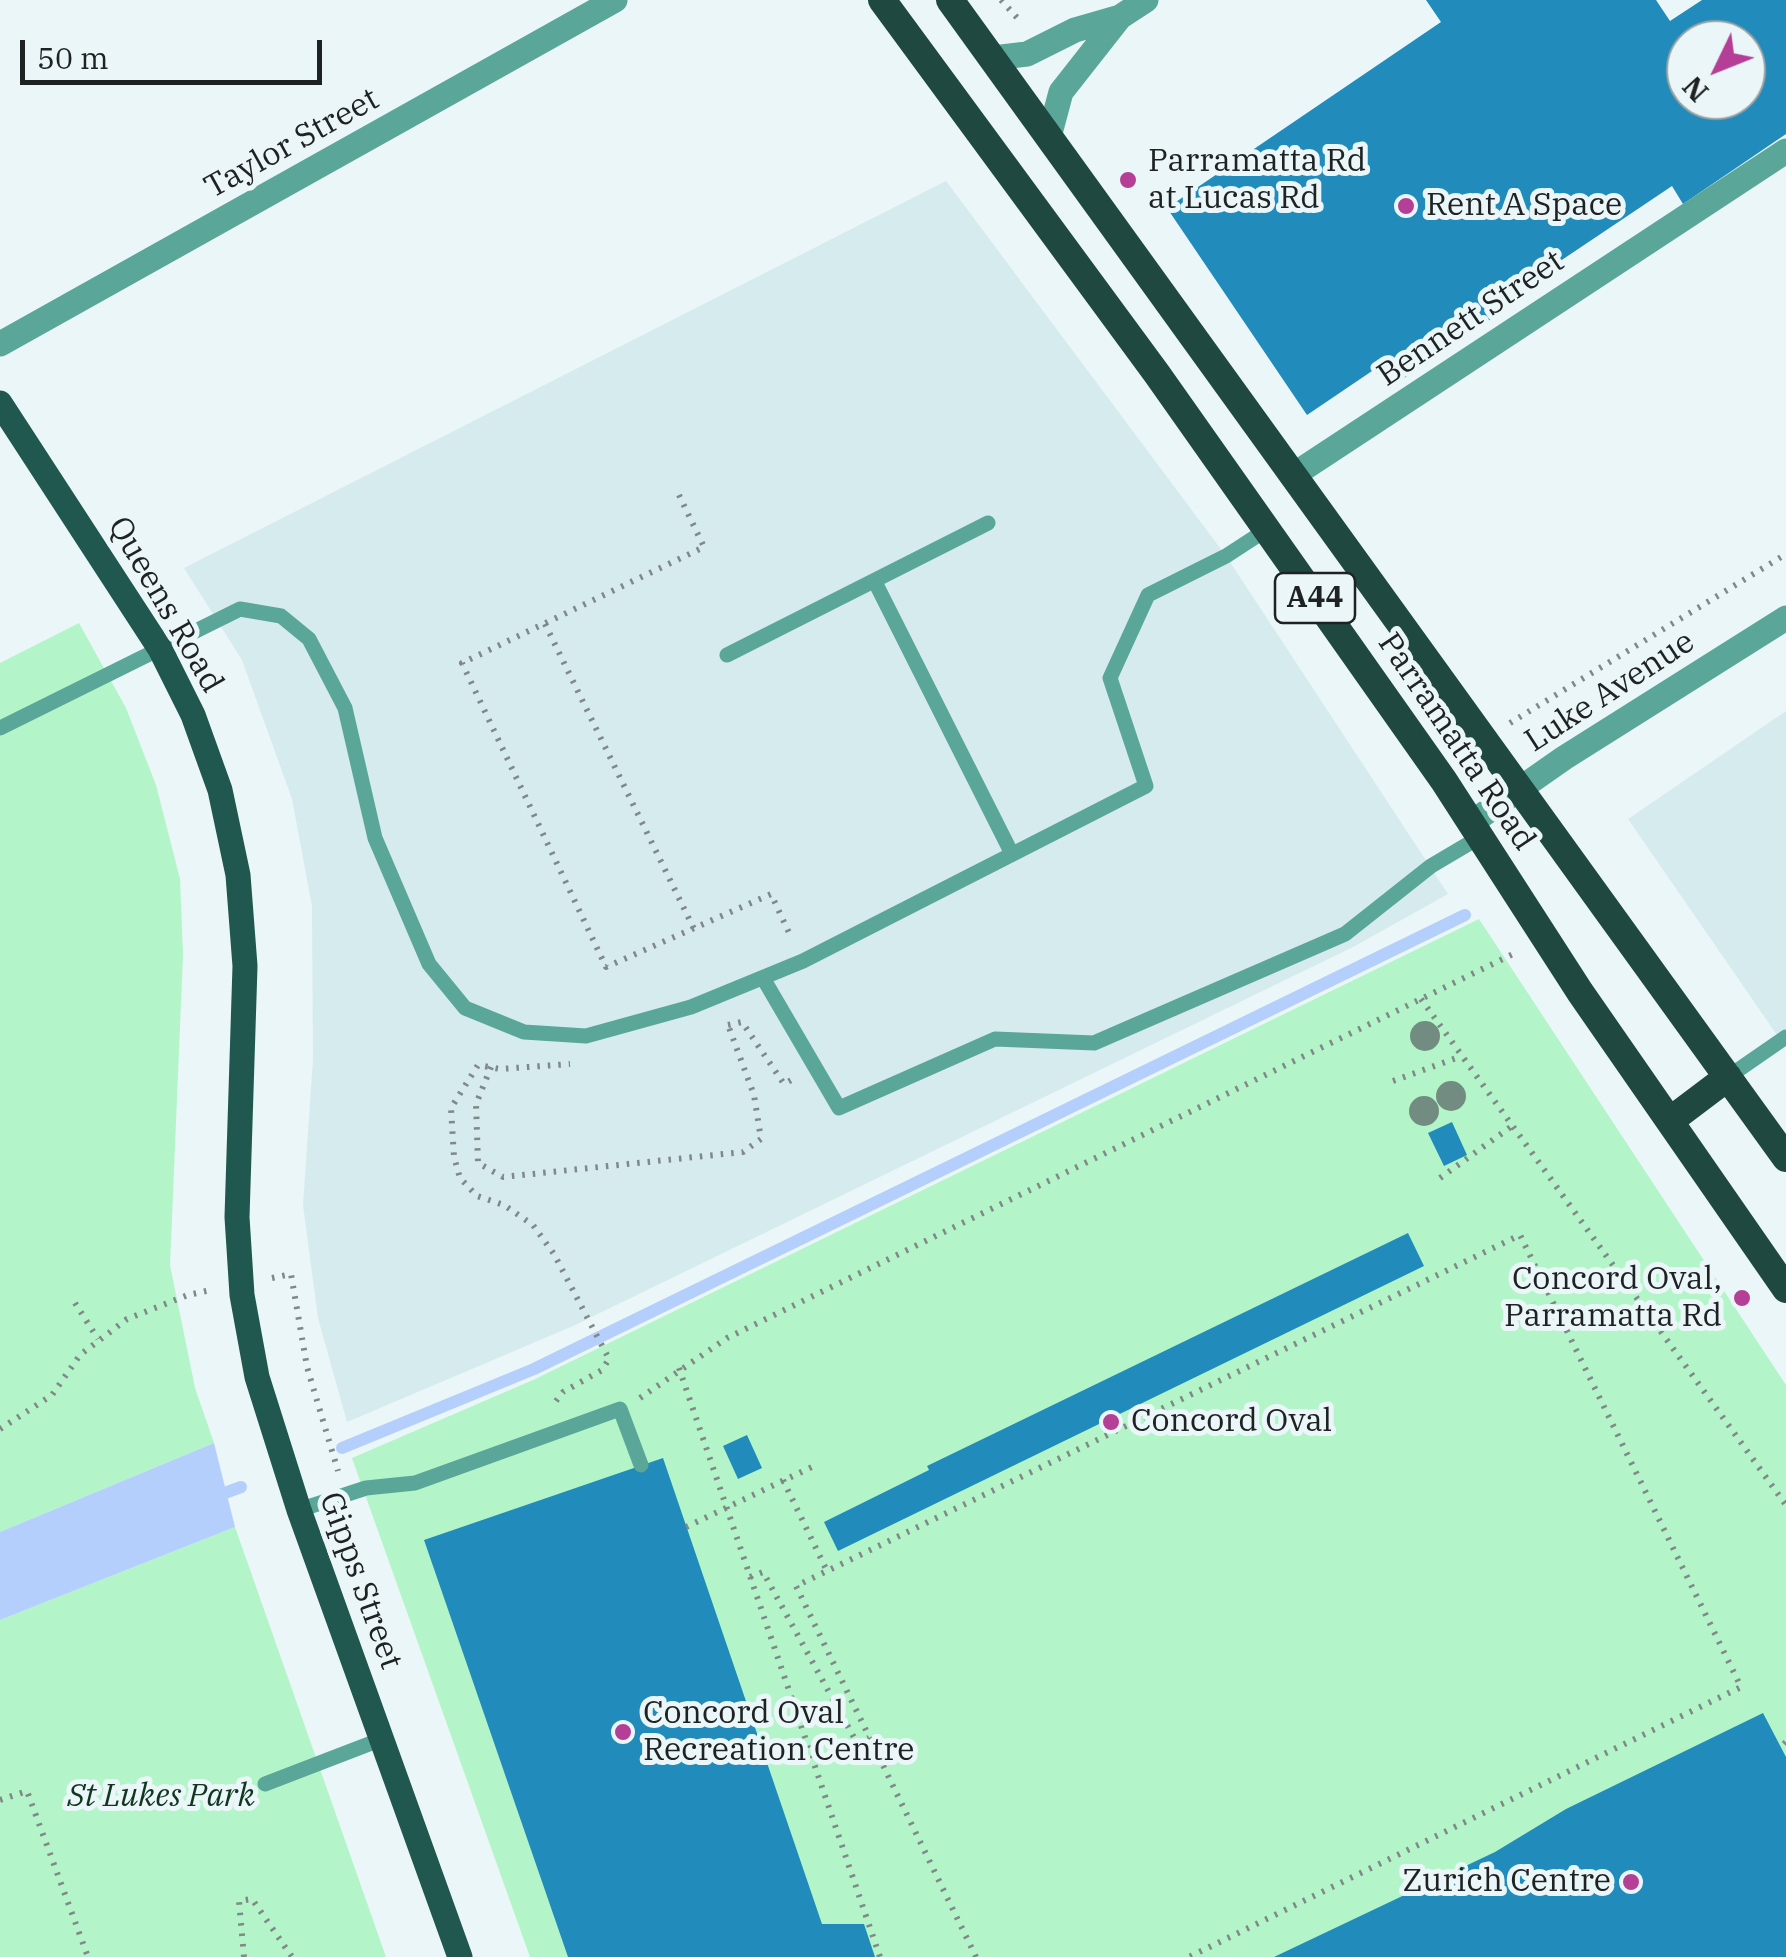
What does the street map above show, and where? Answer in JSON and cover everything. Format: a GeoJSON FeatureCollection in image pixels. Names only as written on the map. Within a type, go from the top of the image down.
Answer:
{"type":"FeatureCollection","features":[{"type":"Feature","properties":{"kind":"highway","name":"Parramatta Road"},"geometry":{"type":"LineString","coordinates":[[882,0],[1266,530],[1476,830],[1580,992],[1786,1289]]}},
{"type":"Feature","properties":{"kind":"highway","name":"Parramatta Road"},"geometry":{"type":"LineString","coordinates":[[950,0],[1786,1158]]}},
{"type":"Feature","properties":{"kind":"highway"},"geometry":{"type":"LineString","coordinates":[[1671,1120],[1728,1078]]}},
{"type":"Feature","properties":{"kind":"main road","name":"Queens Road"},"geometry":{"type":"LineString","coordinates":[[0,403],[160,649],[193,716],[220,790],[238,875],[245,966],[237,1217]]}},
{"type":"Feature","properties":{"kind":"main road","name":"Gipps Street"},"geometry":{"type":"LineString","coordinates":[[237,1217],[242,1296],[257,1376],[300,1510],[460,1957]]}},
{"type":"Feature","properties":{"kind":"street","name":"Taylor Street"},"geometry":{"type":"LineString","coordinates":[[0,344],[615,0]]}},
{"type":"Feature","properties":{"kind":"street"},"geometry":{"type":"LineString","coordinates":[[993,58],[1027,54],[1075,30],[1120,17],[1146,0]]}},
{"type":"Feature","properties":{"kind":"street"},"geometry":{"type":"LineString","coordinates":[[1049,137],[1061,92],[1120,17]]}},
{"type":"Feature","properties":{"kind":"street","name":"Bennett Street"},"geometry":{"type":"LineString","coordinates":[[1292,476],[1786,151]]}},
{"type":"Feature","properties":{"kind":"street","name":"Luke Avenue"},"geometry":{"type":"LineString","coordinates":[[1476,830],[1520,790],[1564,758],[1786,618]]}},
{"type":"Feature","properties":{"kind":"lane"},"geometry":{"type":"LineString","coordinates":[[727,655],[988,523]]}},
{"type":"Feature","properties":{"kind":"lane"},"geometry":{"type":"LineString","coordinates":[[0,728],[240,609],[281,616],[309,639],[345,708],[375,838],[429,964],[466,1008],[524,1032],[586,1036],[691,1007],[802,961],[1146,786],[1110,678],[1148,595],[1226,556],[1266,530]]}},
{"type":"Feature","properties":{"kind":"lane"},"geometry":{"type":"LineString","coordinates":[[875,582],[1012,854]]}},
{"type":"Feature","properties":{"kind":"lane"},"geometry":{"type":"LineString","coordinates":[[763,978],[839,1108],[995,1039],[1094,1043],[1344,934],[1476,830]]}},
{"type":"Feature","properties":{"kind":"lane"},"geometry":{"type":"LineString","coordinates":[[1728,1078],[1786,1037]]}},
{"type":"Feature","properties":{"kind":"lane"},"geometry":{"type":"LineString","coordinates":[[300,1510],[366,1488],[415,1484],[620,1409],[640,1465]]}},
{"type":"Feature","properties":{"kind":"lane"},"geometry":{"type":"LineString","coordinates":[[266,1784],[382,1739]]}},
{"type":"Feature","properties":{"kind":"path"},"geometry":{"type":"LineString","coordinates":[[1002,0],[1030,28]]}},
{"type":"Feature","properties":{"kind":"path"},"geometry":{"type":"LineString","coordinates":[[679,495],[704,547],[462,663],[606,967],[772,894],[802,961]]}},
{"type":"Feature","properties":{"kind":"path"},"geometry":{"type":"LineString","coordinates":[[1520,715],[1786,554]]}},
{"type":"Feature","properties":{"kind":"path"},"geometry":{"type":"LineString","coordinates":[[544,624],[694,929]]}},
{"type":"Feature","properties":{"kind":"path"},"geometry":{"type":"LineString","coordinates":[[620,1409],[726,1338],[1516,953]]}},
{"type":"Feature","properties":{"kind":"path"},"geometry":{"type":"LineString","coordinates":[[1420,1000],[1786,1505]]}},
{"type":"Feature","properties":{"kind":"path"},"geometry":{"type":"LineString","coordinates":[[709,1030],[742,1022],[784,1084],[815,1067]]}},
{"type":"Feature","properties":{"kind":"path"},"geometry":{"type":"LineString","coordinates":[[490,1067],[476,1104],[478,1163],[503,1177],[743,1152],[761,1139],[754,1095],[728,1025]]}},
{"type":"Feature","properties":{"kind":"path"},"geometry":{"type":"LineString","coordinates":[[1393,1081],[1462,1056]]}},
{"type":"Feature","properties":{"kind":"path"},"geometry":{"type":"LineString","coordinates":[[576,1063],[556,1068],[478,1064],[451,1108],[454,1157],[460,1178],[477,1196],[504,1205],[533,1224],[554,1254],[609,1359]]}},
{"type":"Feature","properties":{"kind":"path"},"geometry":{"type":"LineString","coordinates":[[1440,1178],[1512,1126]]}},
{"type":"Feature","properties":{"kind":"path"},"geometry":{"type":"LineString","coordinates":[[976,1957],[796,1586],[1520,1234],[1741,1687],[1189,1957]]}},
{"type":"Feature","properties":{"kind":"path"},"geometry":{"type":"LineString","coordinates":[[291,1274],[307,1367],[346,1495]]}},
{"type":"Feature","properties":{"kind":"path"},"geometry":{"type":"LineString","coordinates":[[0,1428],[52,1395],[80,1355],[98,1339],[127,1320],[188,1295]]}},
{"type":"Feature","properties":{"kind":"path"},"geometry":{"type":"LineString","coordinates":[[76,1303],[98,1339]]}},
{"type":"Feature","properties":{"kind":"path"},"geometry":{"type":"LineString","coordinates":[[679,1368],[880,1957]]}},
{"type":"Feature","properties":{"kind":"path"},"geometry":{"type":"LineString","coordinates":[[686,1527],[816,1464]]}},
{"type":"Feature","properties":{"kind":"path"},"geometry":{"type":"LineString","coordinates":[[783,1480],[828,1571]]}},
{"type":"Feature","properties":{"kind":"path"},"geometry":{"type":"LineString","coordinates":[[750,1577],[762,1572],[858,1743],[869,1738]]}},
{"type":"Feature","properties":{"kind":"path"},"geometry":{"type":"LineString","coordinates":[[0,1800],[27,1791],[88,1957]]}},
{"type":"Feature","properties":{"kind":"path"},"geometry":{"type":"LineString","coordinates":[[244,1957],[240,1901],[252,1899],[292,1957]]}},
{"type":"Feature","properties":{"kind":"shaded area"},"geometry":{"type":"Polygon","coordinates":[[[946,181],[1226,556],[1448,894],[1353,947],[573,1326],[347,1422],[318,1318],[303,1205],[313,1059],[312,906],[292,799],[242,660],[184,568],[946,181]]]}},
{"type":"Feature","properties":{"kind":"shaded area"},"geometry":{"type":"Polygon","coordinates":[[[1786,711],[1786,1048],[1628,819],[1786,711]]]}},
{"type":"Feature","properties":{"kind":"green space"},"geometry":{"type":"Polygon","coordinates":[[[79,623],[126,708],[156,785],[180,879],[183,955],[170,1265],[195,1388],[214,1443],[0,1532],[0,663],[79,623]]]}},
{"type":"Feature","properties":{"kind":"green space","name":"Concord Oval"},"geometry":{"type":"Polygon","coordinates":[[[1479,919],[1786,1385],[1786,1957],[530,1957],[352,1458],[533,1380],[1479,919]]]}},
{"type":"Feature","properties":{"kind":"green space","name":"St Lukes Park"},"geometry":{"type":"Polygon","coordinates":[[[235,1527],[386,1957],[0,1957],[0,1620],[235,1527]]]}},
{"type":"Feature","properties":{"kind":"water"},"geometry":{"type":"Polygon","coordinates":[[[214,1443],[235,1527],[0,1620],[0,1532],[214,1443]]]}},
{"type":"Feature","properties":{"kind":"building","name":"Rent A Space"},"geometry":{"type":"Polygon","coordinates":[[[1426,0],[1656,0],[1669,20],[1666,20],[1666,120],[1766,120],[1766,20],[1672,20],[1702,0],[1786,0],[1786,134],[1683,204],[1672,186],[1523,286],[1528,294],[1394,385],[1372,371],[1307,415],[1167,208],[1441,22],[1426,0]]]}},
{"type":"Feature","properties":{"kind":"building"},"geometry":{"type":"Polygon","coordinates":[[[1452,1122],[1467,1155],[1444,1166],[1428,1133],[1452,1122]]]}},
{"type":"Feature","properties":{"kind":"building"},"geometry":{"type":"Polygon","coordinates":[[[1408,1233],[1424,1266],[838,1551],[824,1522],[929,1470],[927,1466],[1408,1233]]]}},
{"type":"Feature","properties":{"kind":"building"},"geometry":{"type":"Polygon","coordinates":[[[747,1435],[762,1468],[738,1479],[723,1446],[747,1435]]]}},
{"type":"Feature","properties":{"kind":"building","name":"Concord Oval Recreation Centre"},"geometry":{"type":"Polygon","coordinates":[[[663,1458],[822,1924],[864,1924],[875,1957],[568,1957],[424,1540],[663,1458]]]}},
{"type":"Feature","properties":{"kind":"building","name":"Zurich Centre"},"geometry":{"type":"Polygon","coordinates":[[[1763,1713],[1786,1757],[1786,1957],[1274,1957],[1495,1852],[1566,1809],[1763,1713]]]}},
{"type":"Feature","properties":{"kind":"waterway"},"geometry":{"type":"LineString","coordinates":[[342,1448],[534,1369],[1465,915]]}},
{"type":"Feature","properties":{"kind":"waterway"},"geometry":{"type":"LineString","coordinates":[[211,1498],[241,1487]]}},
{"type":"Feature","properties":{"kind":"place","name":"Parramatta Rd at Lucas Rd"},"geometry":{"type":"Point","coordinates":[1128,180]}},
{"type":"Feature","properties":{"kind":"place","name":"Rent A Space"},"geometry":{"type":"Point","coordinates":[1406,206]}},
{"type":"Feature","properties":{"kind":"place","name":"Concord Oval, Parramatta Rd"},"geometry":{"type":"Point","coordinates":[1742,1298]}},
{"type":"Feature","properties":{"kind":"place","name":"Concord Oval"},"geometry":{"type":"Point","coordinates":[1111,1422]}},
{"type":"Feature","properties":{"kind":"place","name":"Concord Oval Recreation Centre"},"geometry":{"type":"Point","coordinates":[623,1732]}},
{"type":"Feature","properties":{"kind":"place","name":"Zurich Centre"},"geometry":{"type":"Point","coordinates":[1631,1882]}}]}
